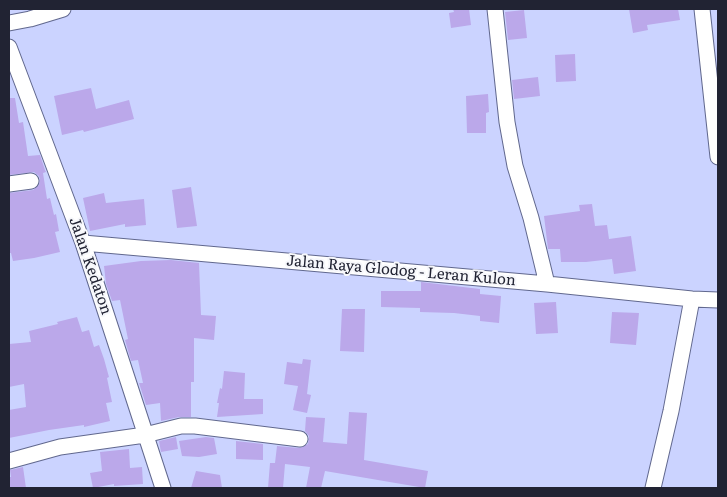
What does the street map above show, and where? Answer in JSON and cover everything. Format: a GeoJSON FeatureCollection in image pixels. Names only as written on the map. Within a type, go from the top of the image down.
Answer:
{"type":"FeatureCollection","features":[{"type":"Feature","properties":{"kind":"street"},"geometry":{"type":"LineString","coordinates":[[9,23],[63,9]]}},
{"type":"Feature","properties":{"kind":"street"},"geometry":{"type":"LineString","coordinates":[[495,9],[507,122],[515,166],[531,218],[547,284]]}},
{"type":"Feature","properties":{"kind":"street"},"geometry":{"type":"LineString","coordinates":[[702,9],[718,157]]}},
{"type":"Feature","properties":{"kind":"street","name":"Jalan Kedaton"},"geometry":{"type":"LineString","coordinates":[[9,47],[83,243],[163,488]]}},
{"type":"Feature","properties":{"kind":"street"},"geometry":{"type":"LineString","coordinates":[[9,184],[31,181]]}},
{"type":"Feature","properties":{"kind":"street","name":"Jalan Raya Glodog - Leran Kulon"},"geometry":{"type":"LineString","coordinates":[[83,243],[718,300]]}},
{"type":"Feature","properties":{"kind":"street"},"geometry":{"type":"LineString","coordinates":[[653,488],[692,299]]}},
{"type":"Feature","properties":{"kind":"street"},"geometry":{"type":"LineString","coordinates":[[9,461],[60,447],[145,435],[170,428],[195,426],[300,439]]}},
{"type":"Feature","properties":{"kind":"building"},"geometry":{"type":"Polygon","coordinates":[[[453,9],[469,9],[471,25],[451,28],[449,13],[454,12],[453,9]]]}},
{"type":"Feature","properties":{"kind":"building"},"geometry":{"type":"Polygon","coordinates":[[[629,9],[678,9],[680,20],[647,25],[648,30],[633,33],[629,9]]]}},
{"type":"Feature","properties":{"kind":"building"},"geometry":{"type":"Polygon","coordinates":[[[524,10],[527,38],[508,40],[505,12],[524,10]]]}},
{"type":"Feature","properties":{"kind":"building"},"geometry":{"type":"Polygon","coordinates":[[[575,54],[576,81],[556,82],[555,55],[575,54]]]}},
{"type":"Feature","properties":{"kind":"building"},"geometry":{"type":"Polygon","coordinates":[[[538,77],[540,96],[514,99],[512,80],[538,77]]]}},
{"type":"Feature","properties":{"kind":"building"},"geometry":{"type":"Polygon","coordinates":[[[91,88],[96,109],[129,100],[134,119],[84,132],[83,130],[62,135],[54,96],[91,88]]]}},
{"type":"Feature","properties":{"kind":"building"},"geometry":{"type":"Polygon","coordinates":[[[488,94],[489,112],[486,113],[486,133],[467,133],[466,96],[488,94]]]}},
{"type":"Feature","properties":{"kind":"building"},"geometry":{"type":"Polygon","coordinates":[[[9,98],[15,98],[19,123],[23,122],[28,156],[40,155],[46,172],[43,173],[47,199],[50,198],[54,215],[56,214],[59,231],[55,232],[60,252],[13,261],[11,253],[9,253],[9,193],[33,190],[39,185],[40,180],[39,176],[34,172],[9,175],[9,98]]]}},
{"type":"Feature","properties":{"kind":"building"},"geometry":{"type":"Polygon","coordinates":[[[191,187],[197,226],[177,228],[172,190],[191,187]]]}},
{"type":"Feature","properties":{"kind":"building"},"geometry":{"type":"Polygon","coordinates":[[[104,193],[106,203],[144,199],[146,225],[125,227],[125,224],[90,231],[83,198],[104,193]]]}},
{"type":"Feature","properties":{"kind":"building"},"geometry":{"type":"Polygon","coordinates":[[[592,204],[595,226],[607,225],[609,239],[631,236],[636,271],[614,274],[612,259],[561,262],[560,249],[548,249],[544,216],[580,211],[579,205],[592,204]]]}},
{"type":"Feature","properties":{"kind":"building"},"geometry":{"type":"Polygon","coordinates":[[[171,260],[199,263],[201,315],[216,316],[214,340],[194,338],[194,382],[191,382],[191,417],[179,417],[161,421],[160,403],[146,405],[139,383],[143,383],[138,360],[131,361],[125,340],[128,339],[120,300],[112,301],[106,284],[104,266],[141,261],[171,260]]]}},
{"type":"Feature","properties":{"kind":"building"},"geometry":{"type":"Polygon","coordinates":[[[421,282],[480,289],[480,294],[501,296],[499,323],[480,321],[480,316],[420,312],[420,308],[381,307],[381,291],[421,291],[421,282]]]}},
{"type":"Feature","properties":{"kind":"building"},"geometry":{"type":"Polygon","coordinates":[[[556,302],[558,333],[536,334],[534,303],[556,302]]]}},
{"type":"Feature","properties":{"kind":"building"},"geometry":{"type":"Polygon","coordinates":[[[342,309],[365,309],[364,352],[340,351],[342,309]]]}},
{"type":"Feature","properties":{"kind":"building"},"geometry":{"type":"Polygon","coordinates":[[[612,312],[639,313],[636,345],[610,343],[612,312]]]}},
{"type":"Feature","properties":{"kind":"building"},"geometry":{"type":"Polygon","coordinates":[[[77,317],[82,332],[89,330],[94,347],[99,345],[104,359],[109,377],[107,378],[112,402],[106,403],[110,421],[84,427],[84,425],[49,430],[9,438],[9,410],[26,407],[24,384],[9,387],[9,344],[31,342],[29,331],[77,317]]]}},
{"type":"Feature","properties":{"kind":"building"},"geometry":{"type":"Polygon","coordinates":[[[303,359],[311,360],[307,394],[311,395],[307,413],[293,410],[298,386],[284,384],[287,362],[302,364],[303,359]]]}},
{"type":"Feature","properties":{"kind":"building"},"geometry":{"type":"Polygon","coordinates":[[[224,371],[245,373],[244,399],[263,399],[263,414],[217,417],[219,403],[217,403],[220,388],[222,389],[224,371]]]}},
{"type":"Feature","properties":{"kind":"building"},"geometry":{"type":"Polygon","coordinates":[[[349,412],[367,413],[364,460],[428,471],[425,488],[325,471],[321,488],[306,488],[310,467],[285,464],[283,488],[268,488],[270,463],[275,463],[277,446],[299,448],[308,444],[309,436],[305,431],[306,417],[325,418],[323,442],[347,444],[349,412]]]}},
{"type":"Feature","properties":{"kind":"building"},"geometry":{"type":"Polygon","coordinates":[[[176,437],[178,449],[161,452],[159,441],[176,437]]]}},
{"type":"Feature","properties":{"kind":"building"},"geometry":{"type":"Polygon","coordinates":[[[206,437],[214,438],[217,454],[199,457],[182,456],[179,441],[206,437]]]}},
{"type":"Feature","properties":{"kind":"building"},"geometry":{"type":"Polygon","coordinates":[[[236,441],[263,444],[263,460],[236,459],[236,441]]]}},
{"type":"Feature","properties":{"kind":"building"},"geometry":{"type":"Polygon","coordinates":[[[129,449],[130,468],[142,467],[143,484],[114,486],[114,484],[93,488],[90,473],[102,471],[100,452],[129,449]]]}},
{"type":"Feature","properties":{"kind":"building"},"geometry":{"type":"Polygon","coordinates":[[[23,467],[26,488],[9,488],[10,470],[23,467]]]}},
{"type":"Feature","properties":{"kind":"building"},"geometry":{"type":"Polygon","coordinates":[[[196,471],[220,475],[222,488],[191,488],[196,471]]]}}]}
